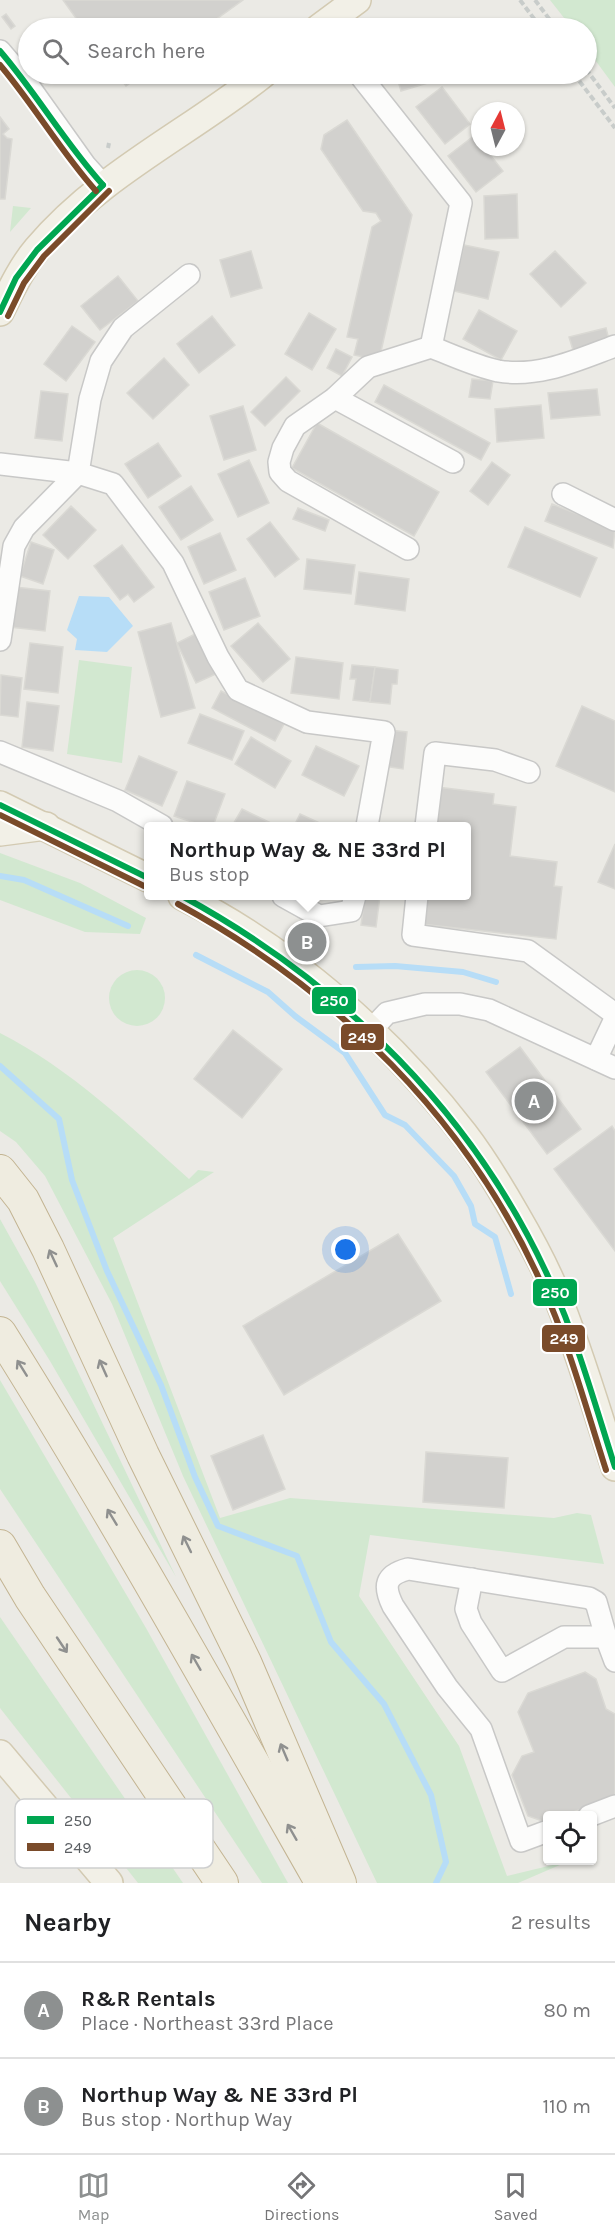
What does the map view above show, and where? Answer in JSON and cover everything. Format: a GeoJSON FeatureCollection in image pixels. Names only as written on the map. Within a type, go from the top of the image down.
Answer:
{"type":"FeatureCollection","features":[{"type":"Feature","properties":{"kind":"highway"},"geometry":{"type":"LineString","coordinates":[[0,1171],[23,1200],[48,1249],[143,1455],[245,1662],[340,1883]]}},
{"type":"Feature","properties":{"kind":"highway"},"geometry":{"type":"LineString","coordinates":[[0,1334],[54,1419],[153,1586],[321,1883]]}},
{"type":"Feature","properties":{"kind":"highway"},"geometry":{"type":"LineString","coordinates":[[0,1546],[30,1597],[166,1799]]}},
{"type":"Feature","properties":{"kind":"highway"},"geometry":{"type":"LineString","coordinates":[[0,1570],[30,1597]]}},
{"type":"Feature","properties":{"kind":"highway"},"geometry":{"type":"LineString","coordinates":[[212,1868],[222,1883]]}},
{"type":"Feature","properties":{"kind":"main road"},"geometry":{"type":"LineString","coordinates":[[334,18],[357,0]]}},
{"type":"Feature","properties":{"kind":"main road"},"geometry":{"type":"LineString","coordinates":[[0,312],[8,275],[103,185],[248,84]]}},
{"type":"Feature","properties":{"kind":"main road"},"geometry":{"type":"LineString","coordinates":[[37,250],[99,212],[182,148],[207,128],[252,84]]}},
{"type":"Feature","properties":{"kind":"main road"},"geometry":{"type":"LineString","coordinates":[[0,805],[144,876]]}},
{"type":"Feature","properties":{"kind":"main road"},"geometry":{"type":"LineString","coordinates":[[0,832],[46,826]]}},
{"type":"Feature","properties":{"kind":"main road"},"geometry":{"type":"LineString","coordinates":[[190,900],[232,923],[298,969],[371,1030],[428,1089],[466,1136],[528,1235],[555,1290],[614,1460]]}},
{"type":"Feature","properties":{"kind":"main road"},"geometry":{"type":"LineString","coordinates":[[0,1754],[38,1799]]}},
{"type":"Feature","properties":{"kind":"main road"},"geometry":{"type":"LineString","coordinates":[[96,1868],[109,1883]]}},
{"type":"Feature","properties":{"kind":"street"},"geometry":{"type":"LineString","coordinates":[[0,51],[18,72]]}},
{"type":"Feature","properties":{"kind":"street"},"geometry":{"type":"LineString","coordinates":[[27,84],[85,165],[103,185]]}},
{"type":"Feature","properties":{"kind":"street"},"geometry":{"type":"LineString","coordinates":[[367,84],[461,203],[431,347]]}},
{"type":"Feature","properties":{"kind":"street"},"geometry":{"type":"LineString","coordinates":[[0,640],[14,546],[24,528],[78,473],[90,399],[101,361],[123,328],[189,274]]}},
{"type":"Feature","properties":{"kind":"street"},"geometry":{"type":"LineString","coordinates":[[408,549],[288,482],[280,472],[279,462],[283,448],[295,426],[335,398],[368,367],[431,347],[497,370],[525,372],[548,370],[615,346]]}},
{"type":"Feature","properties":{"kind":"street"},"geometry":{"type":"LineString","coordinates":[[335,398],[453,462]]}},
{"type":"Feature","properties":{"kind":"street"},"geometry":{"type":"LineString","coordinates":[[0,464],[78,473],[113,484],[173,563],[218,657],[238,690],[307,722],[384,732],[368,822]]}},
{"type":"Feature","properties":{"kind":"street"},"geometry":{"type":"LineString","coordinates":[[563,494],[615,520]]}},
{"type":"Feature","properties":{"kind":"street"},"geometry":{"type":"LineString","coordinates":[[0,752],[118,801],[155,822]]}},
{"type":"Feature","properties":{"kind":"street"},"geometry":{"type":"LineString","coordinates":[[426,822],[435,753],[495,760],[529,772]]}},
{"type":"Feature","properties":{"kind":"street"},"geometry":{"type":"LineString","coordinates":[[290,900],[319,916],[351,911],[354,900]]}},
{"type":"Feature","properties":{"kind":"street"},"geometry":{"type":"LineString","coordinates":[[416,900],[412,935],[528,951],[615,1014]]}},
{"type":"Feature","properties":{"kind":"street"},"geometry":{"type":"LineString","coordinates":[[371,1030],[387,1013],[425,1004],[460,1004],[489,1010],[615,1068]]}},
{"type":"Feature","properties":{"kind":"street"},"geometry":{"type":"LineString","coordinates":[[596,1059],[615,1019]]}},
{"type":"Feature","properties":{"kind":"street"},"geometry":{"type":"LineString","coordinates":[[543,1833],[521,1841],[481,1729],[447,1687],[386,1593],[388,1581],[394,1572],[408,1569],[589,1598],[596,1602],[615,1661]]}},
{"type":"Feature","properties":{"kind":"street"},"geometry":{"type":"LineString","coordinates":[[472,1579],[466,1609],[471,1623],[502,1671],[564,1637],[606,1637]]}},
{"type":"Feature","properties":{"kind":"street"},"geometry":{"type":"LineString","coordinates":[[597,1812],[615,1806]]}},
{"type":"Feature","properties":{"kind":"path"},"geometry":{"type":"LineString","coordinates":[[520,0],[534,18]]}},
{"type":"Feature","properties":{"kind":"path"},"geometry":{"type":"LineString","coordinates":[[535,0],[548,18]]}},
{"type":"Feature","properties":{"kind":"path"},"geometry":{"type":"LineString","coordinates":[[582,84],[615,128]]}},
{"type":"Feature","properties":{"kind":"path"},"geometry":{"type":"LineString","coordinates":[[597,84],[615,108]]}},
{"type":"Feature","properties":{"kind":"green space"},"geometry":{"type":"Polygon","coordinates":[[[550,0],[615,0],[615,87],[597,63],[597,18],[564,18],[550,0]]]}},
{"type":"Feature","properties":{"kind":"green space"},"geometry":{"type":"Polygon","coordinates":[[[13,206],[31,208],[10,232],[13,206]]]}},
{"type":"Feature","properties":{"kind":"green space"},"geometry":{"type":"Polygon","coordinates":[[[79,660],[132,667],[122,763],[67,754],[79,660]]]}},
{"type":"Feature","properties":{"kind":"green space"},"geometry":{"type":"Polygon","coordinates":[[[0,853],[80,883],[146,918],[140,934],[85,932],[0,900],[0,853]]]}},
{"type":"Feature","properties":{"kind":"green space"},"geometry":{"type":"Polygon","coordinates":[[[137,970],[148,972],[157,978],[163,987],[165,998],[163,1009],[157,1018],[148,1024],[137,1026],[126,1024],[117,1018],[111,1009],[109,998],[111,987],[117,978],[126,972],[137,970]]]}},
{"type":"Feature","properties":{"kind":"green space"},"geometry":{"type":"Polygon","coordinates":[[[0,1033],[26,1047],[75,1081],[122,1119],[189,1179],[198,1170],[214,1172],[113,1238],[220,1518],[290,1498],[554,1518],[577,1513],[591,1515],[604,1564],[370,1535],[359,1596],[459,1746],[507,1876],[560,1865],[518,1883],[377,1883],[183,1476],[112,1304],[45,1176],[16,1142],[0,1131],[0,1033]]]}},
{"type":"Feature","properties":{"kind":"green space"},"geometry":{"type":"Polygon","coordinates":[[[0,1219],[35,1282],[176,1577],[50,1361],[0,1281],[0,1219]]]}},
{"type":"Feature","properties":{"kind":"green space"},"geometry":{"type":"Polygon","coordinates":[[[0,1380],[146,1628],[288,1883],[262,1883],[213,1809],[213,1799],[206,1799],[0,1489],[0,1380]]]}},
{"type":"Feature","properties":{"kind":"green space"},"geometry":{"type":"Polygon","coordinates":[[[0,1617],[125,1799],[72,1799],[0,1708],[0,1617]]]}},
{"type":"Feature","properties":{"kind":"green space"},"geometry":{"type":"Polygon","coordinates":[[[126,1868],[173,1868],[183,1883],[138,1883],[126,1868]]]}},
{"type":"Feature","properties":{"kind":"water"},"geometry":{"type":"Polygon","coordinates":[[[79,596],[109,597],[133,626],[107,652],[75,650],[77,639],[67,630],[79,596]]]}},
{"type":"Feature","properties":{"kind":"building"},"geometry":{"type":"Polygon","coordinates":[[[63,0],[243,0],[218,18],[76,18],[63,0]]]}},
{"type":"Feature","properties":{"kind":"building"},"geometry":{"type":"Polygon","coordinates":[[[6,14],[15,26],[11,29],[2,17],[6,14]]]}},
{"type":"Feature","properties":{"kind":"building"},"geometry":{"type":"Polygon","coordinates":[[[399,84],[424,84],[401,91],[399,84]]]}},
{"type":"Feature","properties":{"kind":"building"},"geometry":{"type":"Polygon","coordinates":[[[442,87],[470,124],[445,144],[416,107],[442,87]]]}},
{"type":"Feature","properties":{"kind":"building"},"geometry":{"type":"Polygon","coordinates":[[[0,117],[9,129],[3,134],[12,139],[5,199],[0,199],[0,117]]]}},
{"type":"Feature","properties":{"kind":"building"},"geometry":{"type":"Polygon","coordinates":[[[347,120],[412,215],[379,360],[354,355],[358,339],[347,337],[372,227],[381,221],[376,213],[363,211],[321,149],[324,135],[347,120]]]}},
{"type":"Feature","properties":{"kind":"building"},"geometry":{"type":"Polygon","coordinates":[[[471,138],[471,156],[491,156],[503,171],[476,192],[448,156],[471,138]]]}},
{"type":"Feature","properties":{"kind":"building"},"geometry":{"type":"Polygon","coordinates":[[[517,194],[518,238],[485,239],[484,196],[517,194]]]}},
{"type":"Feature","properties":{"kind":"building"},"geometry":{"type":"Polygon","coordinates":[[[464,245],[499,252],[488,299],[454,291],[464,245]]]}},
{"type":"Feature","properties":{"kind":"building"},"geometry":{"type":"Polygon","coordinates":[[[251,251],[262,288],[231,297],[220,260],[251,251]]]}},
{"type":"Feature","properties":{"kind":"building"},"geometry":{"type":"Polygon","coordinates":[[[555,251],[586,283],[561,307],[530,274],[555,251]]]}},
{"type":"Feature","properties":{"kind":"building"},"geometry":{"type":"Polygon","coordinates":[[[118,276],[138,301],[100,330],[81,306],[118,276]]]}},
{"type":"Feature","properties":{"kind":"building"},"geometry":{"type":"Polygon","coordinates":[[[479,310],[517,331],[501,360],[463,339],[479,310]]]}},
{"type":"Feature","properties":{"kind":"building"},"geometry":{"type":"Polygon","coordinates":[[[309,313],[336,329],[312,370],[285,354],[309,313]]]}},
{"type":"Feature","properties":{"kind":"building"},"geometry":{"type":"Polygon","coordinates":[[[212,316],[235,345],[199,373],[177,344],[212,316]]]}},
{"type":"Feature","properties":{"kind":"building"},"geometry":{"type":"Polygon","coordinates":[[[72,326],[95,342],[66,381],[44,364],[72,326]]]}},
{"type":"Feature","properties":{"kind":"building"},"geometry":{"type":"Polygon","coordinates":[[[606,328],[610,344],[574,353],[569,337],[606,328]]]}},
{"type":"Feature","properties":{"kind":"building"},"geometry":{"type":"Polygon","coordinates":[[[336,349],[352,357],[342,376],[327,368],[336,349]]]}},
{"type":"Feature","properties":{"kind":"building"},"geometry":{"type":"Polygon","coordinates":[[[164,358],[189,385],[153,419],[127,393],[164,358]]]}},
{"type":"Feature","properties":{"kind":"building"},"geometry":{"type":"Polygon","coordinates":[[[286,377],[300,391],[265,426],[251,412],[286,377]]]}},
{"type":"Feature","properties":{"kind":"building"},"geometry":{"type":"Polygon","coordinates":[[[472,379],[493,381],[490,399],[469,397],[472,379]]]}},
{"type":"Feature","properties":{"kind":"building"},"geometry":{"type":"Polygon","coordinates":[[[384,385],[490,443],[481,460],[375,402],[384,385]]]}},
{"type":"Feature","properties":{"kind":"building"},"geometry":{"type":"Polygon","coordinates":[[[597,389],[600,415],[551,419],[548,393],[597,389]]]}},
{"type":"Feature","properties":{"kind":"building"},"geometry":{"type":"Polygon","coordinates":[[[41,391],[68,394],[62,441],[35,438],[41,391]]]}},
{"type":"Feature","properties":{"kind":"building"},"geometry":{"type":"Polygon","coordinates":[[[541,405],[544,438],[497,442],[495,409],[541,405]]]}},
{"type":"Feature","properties":{"kind":"building"},"geometry":{"type":"Polygon","coordinates":[[[243,406],[256,450],[224,460],[210,416],[243,406]]]}},
{"type":"Feature","properties":{"kind":"building"},"geometry":{"type":"Polygon","coordinates":[[[317,423],[439,492],[414,536],[292,468],[317,423]]]}},
{"type":"Feature","properties":{"kind":"building"},"geometry":{"type":"Polygon","coordinates":[[[158,443],[181,476],[148,498],[125,464],[158,443]]]}},
{"type":"Feature","properties":{"kind":"building"},"geometry":{"type":"Polygon","coordinates":[[[249,460],[269,503],[238,517],[218,474],[249,460]]]}},
{"type":"Feature","properties":{"kind":"building"},"geometry":{"type":"Polygon","coordinates":[[[492,462],[510,475],[488,505],[470,491],[492,462]]]}},
{"type":"Feature","properties":{"kind":"building"},"geometry":{"type":"Polygon","coordinates":[[[191,486],[213,520],[181,540],[159,507],[191,486]]]}},
{"type":"Feature","properties":{"kind":"building"},"geometry":{"type":"Polygon","coordinates":[[[552,504],[615,529],[613,548],[545,521],[552,504]]]}},
{"type":"Feature","properties":{"kind":"building"},"geometry":{"type":"Polygon","coordinates":[[[71,506],[96,530],[68,559],[43,535],[71,506]]]}},
{"type":"Feature","properties":{"kind":"building"},"geometry":{"type":"Polygon","coordinates":[[[298,508],[329,520],[325,531],[293,519],[298,508]]]}},
{"type":"Feature","properties":{"kind":"building"},"geometry":{"type":"Polygon","coordinates":[[[270,522],[299,559],[275,577],[247,539],[270,522]]]}},
{"type":"Feature","properties":{"kind":"building"},"geometry":{"type":"Polygon","coordinates":[[[525,527],[597,558],[580,597],[508,567],[525,527]]]}},
{"type":"Feature","properties":{"kind":"building"},"geometry":{"type":"Polygon","coordinates":[[[220,533],[236,570],[204,584],[188,547],[220,533]]]}},
{"type":"Feature","properties":{"kind":"building"},"geometry":{"type":"Polygon","coordinates":[[[31,542],[54,550],[43,584],[20,576],[31,542]]]}},
{"type":"Feature","properties":{"kind":"building"},"geometry":{"type":"Polygon","coordinates":[[[122,545],[154,587],[134,602],[128,594],[120,600],[94,566],[122,545]]]}},
{"type":"Feature","properties":{"kind":"building"},"geometry":{"type":"Polygon","coordinates":[[[307,559],[355,565],[351,594],[304,589],[307,559]]]}},
{"type":"Feature","properties":{"kind":"building"},"geometry":{"type":"Polygon","coordinates":[[[359,572],[409,579],[405,611],[355,604],[359,572]]]}},
{"type":"Feature","properties":{"kind":"building"},"geometry":{"type":"Polygon","coordinates":[[[245,578],[260,616],[224,630],[209,592],[245,578]]]}},
{"type":"Feature","properties":{"kind":"building"},"geometry":{"type":"Polygon","coordinates":[[[15,587],[50,591],[45,631],[10,627],[15,587]]]}},
{"type":"Feature","properties":{"kind":"building"},"geometry":{"type":"Polygon","coordinates":[[[171,623],[195,708],[161,717],[138,632],[171,623]]]}},
{"type":"Feature","properties":{"kind":"building"},"geometry":{"type":"Polygon","coordinates":[[[258,623],[290,659],[263,682],[231,646],[258,623]]]}},
{"type":"Feature","properties":{"kind":"building"},"geometry":{"type":"Polygon","coordinates":[[[197,633],[216,674],[196,683],[177,643],[197,633]]]}},
{"type":"Feature","properties":{"kind":"building"},"geometry":{"type":"Polygon","coordinates":[[[30,643],[63,647],[58,693],[24,689],[30,643]]]}},
{"type":"Feature","properties":{"kind":"building"},"geometry":{"type":"Polygon","coordinates":[[[296,657],[343,663],[339,699],[291,693],[296,657]]]}},
{"type":"Feature","properties":{"kind":"building"},"geometry":{"type":"Polygon","coordinates":[[[352,665],[375,667],[370,702],[353,700],[356,679],[350,679],[352,665]]]}},
{"type":"Feature","properties":{"kind":"building"},"geometry":{"type":"Polygon","coordinates":[[[375,667],[398,670],[397,684],[392,684],[390,704],[370,702],[375,667]]]}},
{"type":"Feature","properties":{"kind":"building"},"geometry":{"type":"Polygon","coordinates":[[[1,675],[22,678],[18,717],[0,715],[1,675]]]}},
{"type":"Feature","properties":{"kind":"building"},"geometry":{"type":"Polygon","coordinates":[[[221,691],[284,724],[275,741],[212,708],[221,691]]]}},
{"type":"Feature","properties":{"kind":"building"},"geometry":{"type":"Polygon","coordinates":[[[27,702],[59,706],[53,751],[22,747],[27,702]]]}},
{"type":"Feature","properties":{"kind":"building"},"geometry":{"type":"Polygon","coordinates":[[[582,706],[615,721],[615,792],[556,766],[582,706]]]}},
{"type":"Feature","properties":{"kind":"building"},"geometry":{"type":"Polygon","coordinates":[[[200,714],[244,731],[232,760],[188,743],[200,714]]]}},
{"type":"Feature","properties":{"kind":"building"},"geometry":{"type":"Polygon","coordinates":[[[389,730],[407,732],[403,769],[384,766],[389,730]]]}},
{"type":"Feature","properties":{"kind":"building"},"geometry":{"type":"Polygon","coordinates":[[[251,737],[291,761],[275,788],[235,764],[251,737]]]}},
{"type":"Feature","properties":{"kind":"building"},"geometry":{"type":"Polygon","coordinates":[[[316,746],[359,766],[344,796],[302,775],[316,746]]]}},
{"type":"Feature","properties":{"kind":"building"},"geometry":{"type":"Polygon","coordinates":[[[139,756],[177,772],[162,806],[125,790],[139,756]]]}},
{"type":"Feature","properties":{"kind":"building"},"geometry":{"type":"Polygon","coordinates":[[[187,781],[225,794],[214,822],[192,822],[174,816],[187,781]]]}},
{"type":"Feature","properties":{"kind":"building"},"geometry":{"type":"Polygon","coordinates":[[[437,787],[494,794],[493,804],[516,807],[510,856],[557,862],[554,886],[562,887],[556,939],[421,924],[424,900],[471,900],[471,822],[433,822],[437,787]]]}},
{"type":"Feature","properties":{"kind":"building"},"geometry":{"type":"Polygon","coordinates":[[[242,809],[269,822],[234,822],[242,809]]]}},
{"type":"Feature","properties":{"kind":"building"},"geometry":{"type":"Polygon","coordinates":[[[300,814],[317,822],[296,822],[300,814]]]}},
{"type":"Feature","properties":{"kind":"building"},"geometry":{"type":"Polygon","coordinates":[[[615,844],[615,889],[598,882],[615,844]]]}},
{"type":"Feature","properties":{"kind":"building"},"geometry":{"type":"Polygon","coordinates":[[[364,900],[379,900],[376,927],[361,925],[364,900]]]}},
{"type":"Feature","properties":{"kind":"building"},"geometry":{"type":"Polygon","coordinates":[[[233,1030],[282,1069],[242,1118],[194,1079],[233,1030]]]}},
{"type":"Feature","properties":{"kind":"building"},"geometry":{"type":"Polygon","coordinates":[[[520,1047],[581,1129],[547,1154],[486,1072],[520,1047]]]}},
{"type":"Feature","properties":{"kind":"building"},"geometry":{"type":"Polygon","coordinates":[[[612,1126],[615,1131],[615,1251],[554,1169],[612,1126]]]}},
{"type":"Feature","properties":{"kind":"building"},"geometry":{"type":"Polygon","coordinates":[[[398,1234],[441,1301],[284,1395],[243,1326],[398,1234]]]}},
{"type":"Feature","properties":{"kind":"building"},"geometry":{"type":"Polygon","coordinates":[[[263,1435],[285,1489],[233,1510],[211,1456],[263,1435]]]}},
{"type":"Feature","properties":{"kind":"building"},"geometry":{"type":"Polygon","coordinates":[[[426,1452],[508,1458],[504,1508],[423,1502],[426,1452]]]}},
{"type":"Feature","properties":{"kind":"building"},"geometry":{"type":"Polygon","coordinates":[[[585,1672],[596,1679],[606,1709],[615,1714],[615,1796],[576,1811],[543,1811],[543,1821],[528,1816],[512,1775],[522,1756],[534,1752],[518,1712],[528,1693],[585,1672]]]}},
{"type":"Feature","properties":{"kind":"waterway"},"geometry":{"type":"LineString","coordinates":[[0,876],[24,880],[128,926]]}},
{"type":"Feature","properties":{"kind":"waterway"},"geometry":{"type":"LineString","coordinates":[[196,955],[268,992],[295,1016],[345,1053],[385,1115],[405,1125],[454,1176],[471,1206],[475,1224],[495,1237],[511,1294]]}},
{"type":"Feature","properties":{"kind":"waterway"},"geometry":{"type":"LineString","coordinates":[[356,967],[395,966],[463,972],[496,982]]}},
{"type":"Feature","properties":{"kind":"waterway"},"geometry":{"type":"LineString","coordinates":[[0,1066],[59,1119],[72,1180],[107,1271],[161,1385],[195,1477],[218,1526],[297,1556],[331,1642],[384,1704],[431,1795],[446,1862],[436,1883]]}},
{"type":"Feature","properties":{"kind":"transit line","name":"250"},"geometry":{"type":"LineString","coordinates":[[0,51],[18,74]]}},
{"type":"Feature","properties":{"kind":"transit line","name":"249"},"geometry":{"type":"LineString","coordinates":[[0,65],[96,191]]}},
{"type":"Feature","properties":{"kind":"transit line","name":"250"},"geometry":{"type":"LineString","coordinates":[[26,84],[103,185]]}},
{"type":"Feature","properties":{"kind":"transit line","name":"250"},"geometry":{"type":"LineString","coordinates":[[0,312],[16,278],[37,250],[103,185]]}},
{"type":"Feature","properties":{"kind":"transit line","name":"249"},"geometry":{"type":"LineString","coordinates":[[8,316],[24,283],[44,256],[109,191]]}},
{"type":"Feature","properties":{"kind":"transit line","name":"250"},"geometry":{"type":"LineString","coordinates":[[0,805],[144,876]]}},
{"type":"Feature","properties":{"kind":"transit line","name":"249"},"geometry":{"type":"LineString","coordinates":[[0,815],[144,886]]}},
{"type":"Feature","properties":{"kind":"transit line","name":"250"},"geometry":{"type":"LineString","coordinates":[[189,900],[241,931],[297,970],[349,1012],[398,1059],[443,1110],[484,1164],[520,1222],[561,1305],[615,1467]]}},
{"type":"Feature","properties":{"kind":"transit line","name":"249"},"geometry":{"type":"LineString","coordinates":[[178,904],[236,938],[291,976],[392,1064],[436,1114],[476,1168],[512,1224],[542,1285],[569,1353],[606,1470]]}},
{"type":"Feature","properties":{"kind":"place","name":"Northup Way & NE 33rd Pl"},"geometry":{"type":"Point","coordinates":[307,942]}},
{"type":"Feature","properties":{"kind":"place","name":"R&R Rentals"},"geometry":{"type":"Point","coordinates":[534,1101]}}]}
